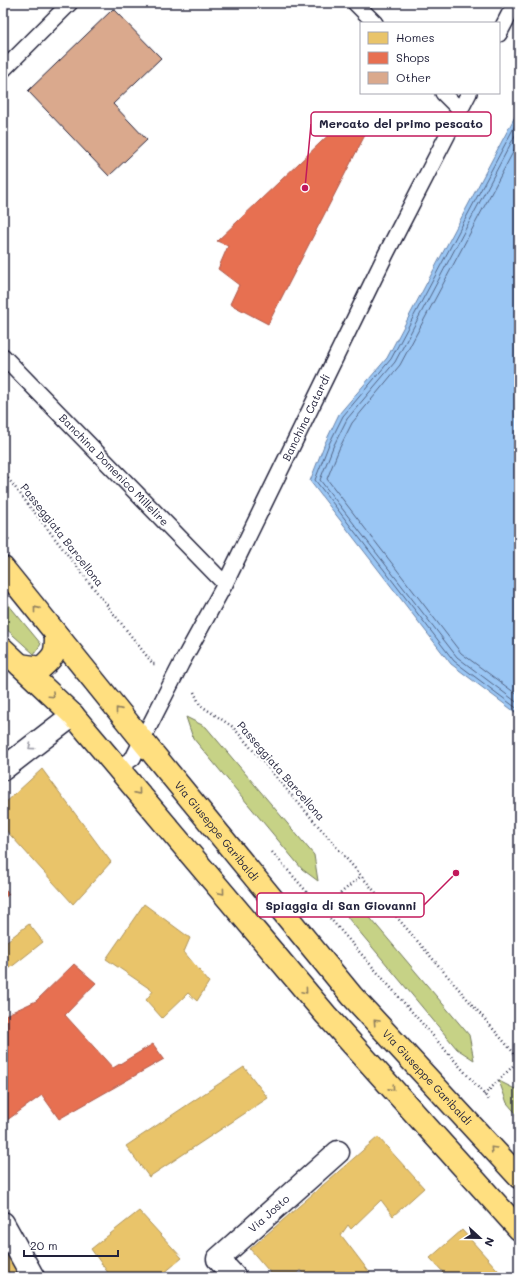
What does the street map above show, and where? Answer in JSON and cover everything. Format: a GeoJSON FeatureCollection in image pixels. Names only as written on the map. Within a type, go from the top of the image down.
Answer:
{"type":"FeatureCollection","features":[{"type":"Feature","properties":{"kind":"main road","name":"Via Giuseppe Garibaldi"},"geometry":{"type":"LineString","coordinates":[[3,568],[352,996],[519,1177]]}},
{"type":"Feature","properties":{"kind":"main road"},"geometry":{"type":"LineString","coordinates":[[20,665],[41,668],[56,652],[56,634]]}},
{"type":"Feature","properties":{"kind":"main road"},"geometry":{"type":"LineString","coordinates":[[3,649],[74,715],[326,1016],[519,1229]]}},
{"type":"Feature","properties":{"kind":"street"},"geometry":{"type":"LineString","coordinates":[[3,769],[74,715]]}},
{"type":"Feature","properties":{"kind":"street","name":"Via Josto"},"geometry":{"type":"LineString","coordinates":[[235,1277],[218,1259],[338,1152]]}},
{"type":"Feature","properties":{"kind":"street"},"geometry":{"type":"LineString","coordinates":[[3,1223],[33,1277]]}},
{"type":"Feature","properties":{"kind":"lane"},"geometry":{"type":"LineString","coordinates":[[3,70],[70,3]]}},
{"type":"Feature","properties":{"kind":"lane"},"geometry":{"type":"LineString","coordinates":[[355,3],[374,22]]}},
{"type":"Feature","properties":{"kind":"lane"},"geometry":{"type":"LineString","coordinates":[[500,32],[515,3]]}},
{"type":"Feature","properties":{"kind":"lane"},"geometry":{"type":"LineString","coordinates":[[444,94],[460,110]]}},
{"type":"Feature","properties":{"kind":"lane","name":"Banchina Catardi"},"geometry":{"type":"LineString","coordinates":[[113,762],[124,764],[133,758],[181,664],[225,584],[386,254],[468,94]]}},
{"type":"Feature","properties":{"kind":"lane","name":"Banchina Domenico Millelire"},"geometry":{"type":"LineString","coordinates":[[3,356],[225,584]]}},
{"type":"Feature","properties":{"kind":"path","name":"Passeggiata Barcellona"},"geometry":{"type":"LineString","coordinates":[[3,472],[153,664],[181,664],[200,706],[233,727],[519,1060]]}},
{"type":"Feature","properties":{"kind":"path"},"geometry":{"type":"LineString","coordinates":[[3,533],[13,545]]}},
{"type":"Feature","properties":{"kind":"path"},"geometry":{"type":"LineString","coordinates":[[271,851],[494,1106]]}},
{"type":"Feature","properties":{"kind":"path"},"geometry":{"type":"LineString","coordinates":[[322,909],[361,876]]}},
{"type":"Feature","properties":{"kind":"path"},"geometry":{"type":"LineString","coordinates":[[463,1117],[519,1060]]}},
{"type":"Feature","properties":{"kind":"green space"},"geometry":{"type":"Polygon","coordinates":[[[3,598],[41,644],[34,654],[3,626],[3,598]]]}},
{"type":"Feature","properties":{"kind":"green space"},"geometry":{"type":"Polygon","coordinates":[[[186,717],[206,727],[314,855],[318,881],[302,869],[193,738],[186,717]]]}},
{"type":"Feature","properties":{"kind":"green space"},"geometry":{"type":"Polygon","coordinates":[[[342,896],[361,907],[469,1035],[474,1060],[457,1049],[348,918],[342,896]]]}},
{"type":"Feature","properties":{"kind":"green space"},"geometry":{"type":"Polygon","coordinates":[[[499,1081],[519,1091],[519,1117],[507,1103],[499,1081]]]}},
{"type":"Feature","properties":{"kind":"water"},"geometry":{"type":"Polygon","coordinates":[[[519,109],[519,715],[451,664],[310,481],[325,443],[339,414],[387,358],[519,109]]]}},
{"type":"Feature","properties":{"kind":"building: Homes"},"geometry":{"type":"Polygon","coordinates":[[[3,713],[7,714],[4,757],[3,757],[3,713]]]}},
{"type":"Feature","properties":{"kind":"building: Homes"},"geometry":{"type":"Polygon","coordinates":[[[42,769],[111,862],[73,904],[3,827],[3,805],[42,769]]]}},
{"type":"Feature","properties":{"kind":"building: Homes"},"geometry":{"type":"Polygon","coordinates":[[[144,904],[190,938],[184,952],[209,982],[197,1001],[188,993],[162,1018],[146,1000],[153,991],[106,959],[144,904]]]}},
{"type":"Feature","properties":{"kind":"building: Homes"},"geometry":{"type":"Polygon","coordinates":[[[29,924],[43,942],[5,972],[3,969],[3,944],[29,924]]]}},
{"type":"Feature","properties":{"kind":"building: Homes"},"geometry":{"type":"Polygon","coordinates":[[[244,1067],[268,1098],[149,1177],[126,1146],[244,1067]]]}},
{"type":"Feature","properties":{"kind":"building: Homes"},"geometry":{"type":"Polygon","coordinates":[[[378,1137],[424,1188],[393,1216],[381,1200],[351,1229],[348,1225],[341,1235],[373,1277],[307,1277],[301,1270],[293,1277],[274,1277],[250,1249],[378,1137]]]}},
{"type":"Feature","properties":{"kind":"building: Homes"},"geometry":{"type":"Polygon","coordinates":[[[139,1211],[182,1258],[163,1274],[165,1277],[111,1277],[91,1249],[139,1211]]]}},
{"type":"Feature","properties":{"kind":"building: Homes"},"geometry":{"type":"Polygon","coordinates":[[[462,1230],[504,1277],[437,1277],[443,1272],[430,1258],[462,1230]]]}},
{"type":"Feature","properties":{"kind":"building: Homes"},"geometry":{"type":"Polygon","coordinates":[[[3,1242],[22,1277],[3,1277],[3,1242]]]}},
{"type":"Feature","properties":{"kind":"building: Shops"},"geometry":{"type":"Polygon","coordinates":[[[340,124],[365,135],[268,324],[230,304],[239,285],[218,269],[228,246],[217,241],[340,124]]]}},
{"type":"Feature","properties":{"kind":"building: Shops"},"geometry":{"type":"Polygon","coordinates":[[[3,888],[9,894],[3,899],[3,888]]]}},
{"type":"Feature","properties":{"kind":"building: Shops"},"geometry":{"type":"Polygon","coordinates":[[[74,964],[96,983],[65,1015],[113,1068],[153,1044],[164,1059],[59,1119],[42,1095],[3,1123],[3,1016],[36,1001],[74,964]]]}},
{"type":"Feature","properties":{"kind":"building: Other"},"geometry":{"type":"Polygon","coordinates":[[[113,9],[161,58],[113,104],[147,140],[109,176],[28,91],[113,9]]]}},
{"type":"Feature","properties":{"kind":"place","name":"Mercato del primo pescato"},"geometry":{"type":"Point","coordinates":[305,188]}},
{"type":"Feature","properties":{"kind":"place","name":"Spiaggia di San Giovanni"},"geometry":{"type":"Point","coordinates":[456,873]}}]}
